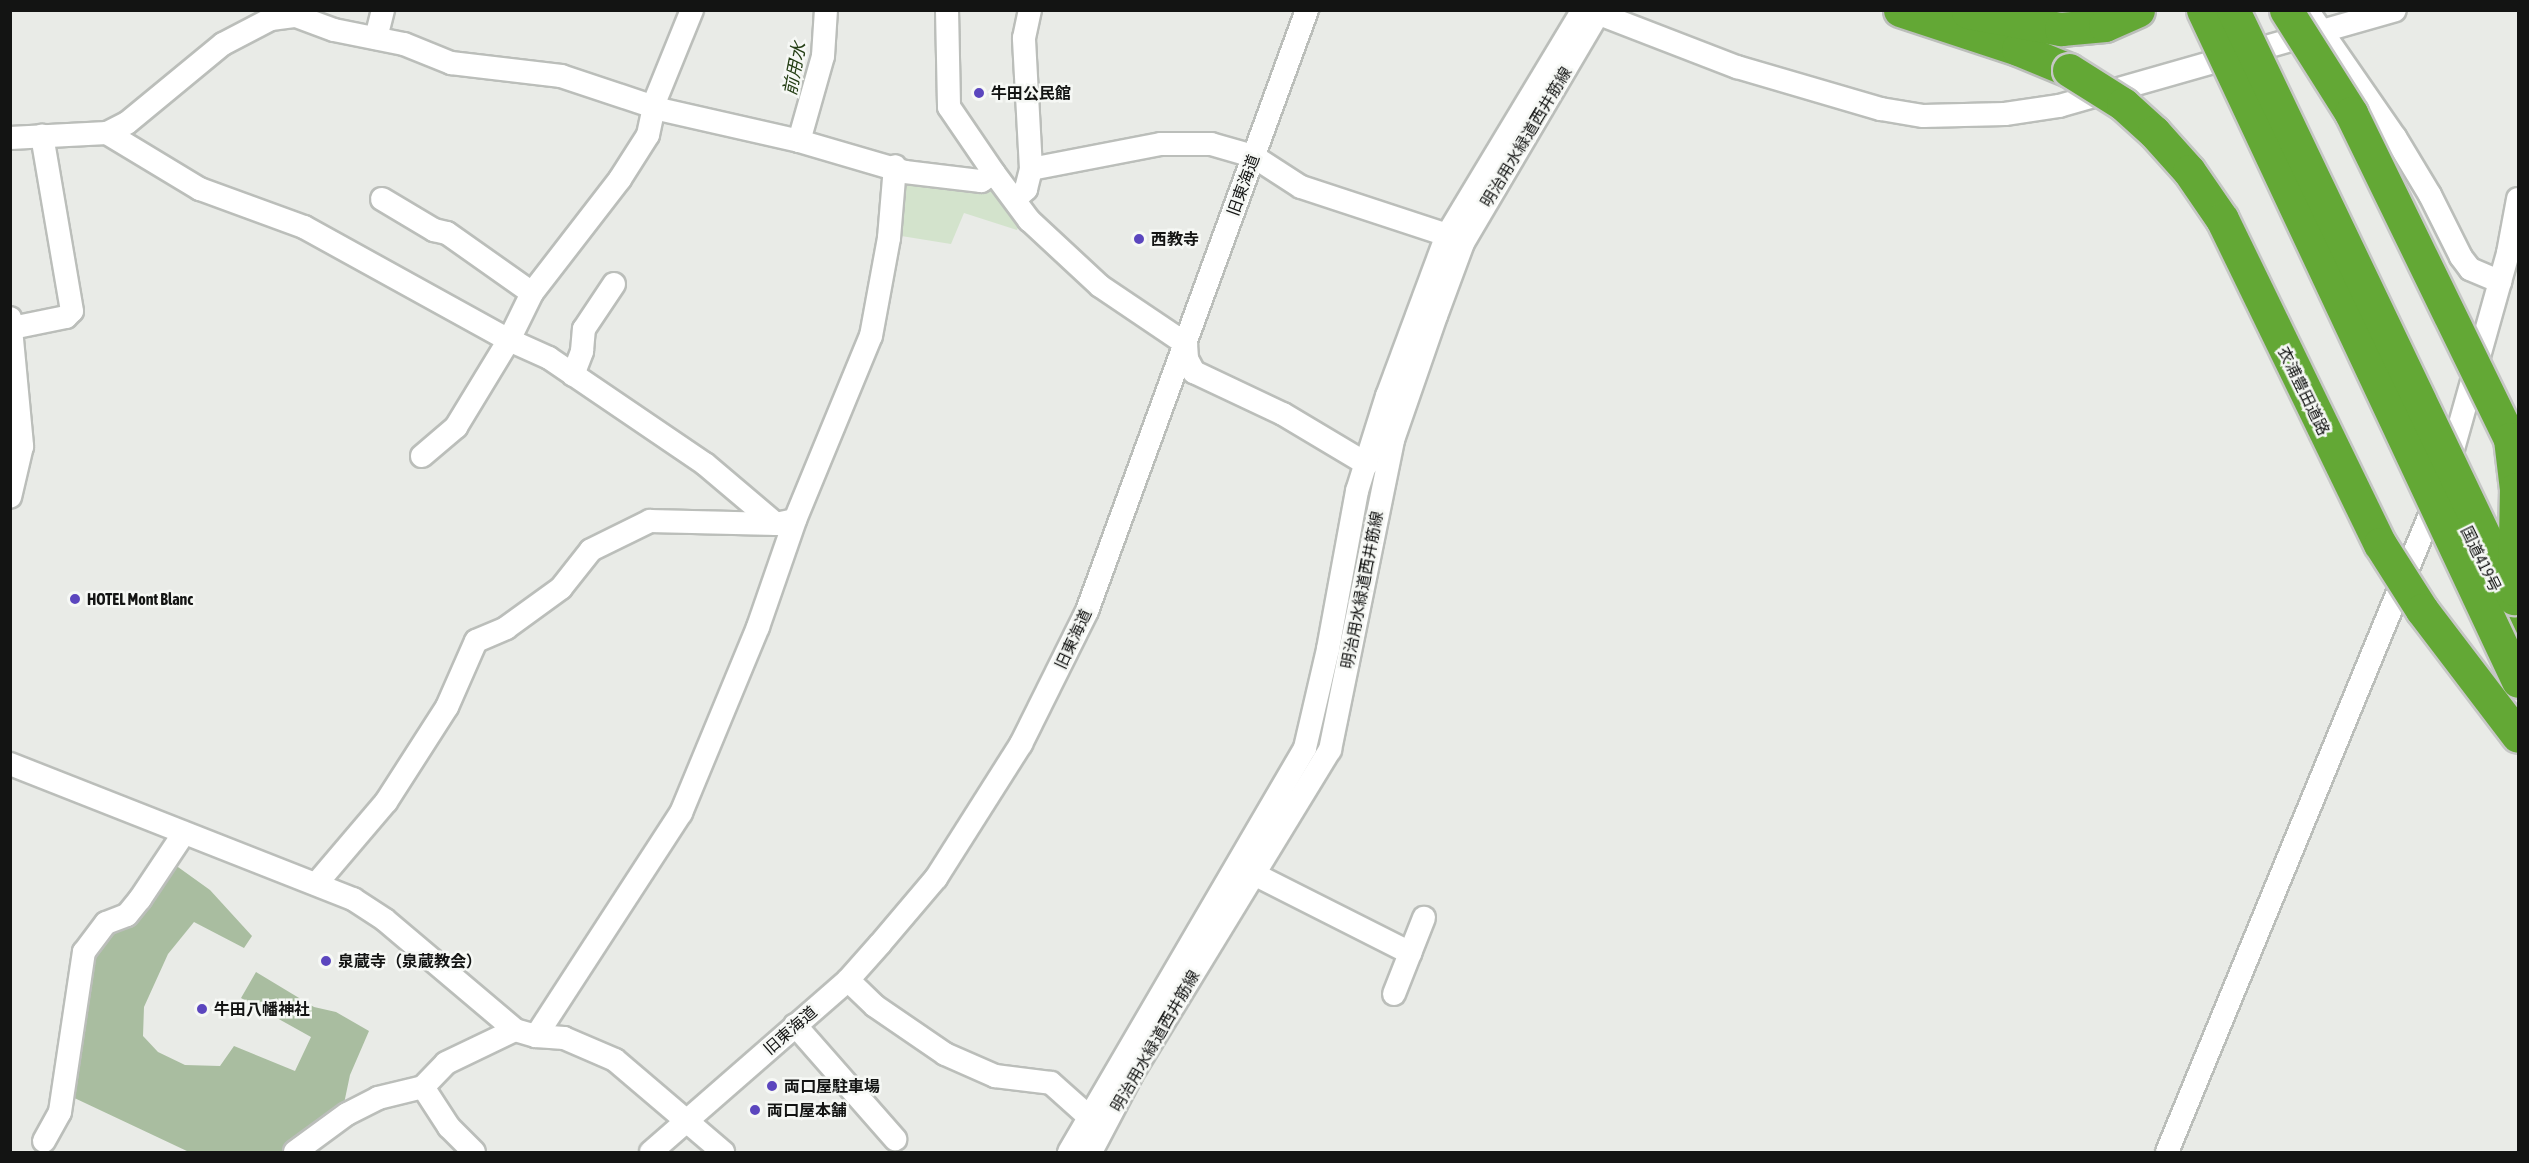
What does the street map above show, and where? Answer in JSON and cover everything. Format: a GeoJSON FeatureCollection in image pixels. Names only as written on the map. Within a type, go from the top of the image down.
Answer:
{"type":"FeatureCollection","features":[{"type":"Feature","properties":{"kind":"highway","name":"衣浦豊田道路"},"geometry":{"type":"LineString","coordinates":[[1900,10],[2018,48],[2069,70],[2122,104],[2154,132],[2189,171],[2222,219],[2380,544],[2422,610],[2518,736]]}},
{"type":"Feature","properties":{"kind":"highway"},"geometry":{"type":"LineString","coordinates":[[1966,10],[2061,29],[2105,25],[2138,10]]}},
{"type":"Feature","properties":{"kind":"highway"},"geometry":{"type":"LineString","coordinates":[[2203,10],[2518,681]]}},
{"type":"Feature","properties":{"kind":"highway"},"geometry":{"type":"LineString","coordinates":[[2233,10],[2516,602]]}},
{"type":"Feature","properties":{"kind":"highway"},"geometry":{"type":"LineString","coordinates":[[2286,10],[2351,113],[2510,439],[2516,489],[2516,602]]}},
{"type":"Feature","properties":{"kind":"highway","name":"国道419号"},"geometry":{"type":"LineString","coordinates":[[2444,481],[2518,638]]}},
{"type":"Feature","properties":{"kind":"street"},"geometry":{"type":"LineString","coordinates":[[376,38],[383,10]]}},
{"type":"Feature","properties":{"kind":"street"},"geometry":{"type":"LineString","coordinates":[[422,456],[456,427],[509,340],[532,293],[620,179],[648,135],[654,107],[692,10]]}},
{"type":"Feature","properties":{"kind":"street"},"geometry":{"type":"LineString","coordinates":[[800,141],[823,56],[826,10]]}},
{"type":"Feature","properties":{"kind":"street"},"geometry":{"type":"LineString","coordinates":[[947,10],[949,107],[1029,220],[1100,286],[1186,344],[1187,359],[1194,372],[1282,414],[1367,464]]}},
{"type":"Feature","properties":{"kind":"street"},"geometry":{"type":"LineString","coordinates":[[1015,199],[1026,189],[1031,169],[1024,38],[1030,10]]}},
{"type":"Feature","properties":{"kind":"street"},"geometry":{"type":"LineString","coordinates":[[2307,10],[2430,195],[2461,257],[2470,269],[2500,282]]}},
{"type":"Feature","properties":{"kind":"street"},"geometry":{"type":"LineString","coordinates":[[1069,1152],[1244,869],[1323,757],[1326,659],[1357,491],[1387,396],[1447,235],[1593,11],[1737,67],[1881,109],[1923,116],[2005,114],[2059,106],[2395,10]]}},
{"type":"Feature","properties":{"kind":"street","name":"明治用水緑道西井筋線"},"geometry":{"type":"LineString","coordinates":[[1323,757],[1330,750],[1393,440],[1463,243],[1593,11]]}},
{"type":"Feature","properties":{"kind":"street","name":"旧東海道"},"geometry":{"type":"LineString","coordinates":[[651,1152],[848,980],[936,878],[1021,744],[1087,611],[1254,156],[1301,12]]}},
{"type":"Feature","properties":{"kind":"street"},"geometry":{"type":"LineString","coordinates":[[10,138],[107,132],[127,123],[223,44],[271,19],[307,15],[451,63],[561,76],[654,107],[800,141],[895,166],[905,172],[981,181],[994,173]]}},
{"type":"Feature","properties":{"kind":"street"},"geometry":{"type":"LineString","coordinates":[[107,132],[200,189],[304,227],[509,340],[549,358],[705,464],[785,522]]}},
{"type":"Feature","properties":{"kind":"street"},"geometry":{"type":"LineString","coordinates":[[10,497],[22,446],[11,323],[66,317],[72,311],[42,136]]}},
{"type":"Feature","properties":{"kind":"street"},"geometry":{"type":"LineString","coordinates":[[1031,169],[1161,144],[1211,144],[1254,156],[1301,187],[1447,235]]}},
{"type":"Feature","properties":{"kind":"street"},"geometry":{"type":"LineString","coordinates":[[526,1033],[681,813],[758,627],[785,522],[871,336],[889,238],[895,166]]}},
{"type":"Feature","properties":{"kind":"street"},"geometry":{"type":"LineString","coordinates":[[382,199],[434,230],[447,232],[532,293]]}},
{"type":"Feature","properties":{"kind":"street"},"geometry":{"type":"LineString","coordinates":[[2167,1152],[2444,481],[2500,282],[2518,199]]}},
{"type":"Feature","properties":{"kind":"street"},"geometry":{"type":"LineString","coordinates":[[573,375],[582,351],[584,329],[614,284]]}},
{"type":"Feature","properties":{"kind":"street"},"geometry":{"type":"LineString","coordinates":[[317,883],[386,802],[447,707],[476,641],[506,628],[561,588],[591,550],[650,521],[785,522]]}},
{"type":"Feature","properties":{"kind":"street"},"geometry":{"type":"LineString","coordinates":[[10,764],[317,883],[385,920],[526,1033]]}},
{"type":"Feature","properties":{"kind":"street"},"geometry":{"type":"LineString","coordinates":[[44,1142],[60,1112],[84,952],[106,923],[127,915],[184,833]]}},
{"type":"Feature","properties":{"kind":"street"},"geometry":{"type":"LineString","coordinates":[[1244,869],[1410,953]]}},
{"type":"Feature","properties":{"kind":"street","name":"明治用水緑道西井筋線"},"geometry":{"type":"LineString","coordinates":[[1091,1152],[1132,1074],[1171,1016],[1244,869]]}},
{"type":"Feature","properties":{"kind":"street"},"geometry":{"type":"LineString","coordinates":[[1394,994],[1424,918]]}},
{"type":"Feature","properties":{"kind":"street"},"geometry":{"type":"LineString","coordinates":[[848,980],[875,1006],[945,1054],[995,1076],[1051,1083],[1089,1117]]}},
{"type":"Feature","properties":{"kind":"street"},"geometry":{"type":"LineString","coordinates":[[795,1025],[895,1139]]}},
{"type":"Feature","properties":{"kind":"street"},"geometry":{"type":"LineString","coordinates":[[295,1152],[346,1114],[378,1098],[423,1087],[446,1063],[526,1033],[564,1038],[615,1060],[723,1152]]}},
{"type":"Feature","properties":{"kind":"street"},"geometry":{"type":"LineString","coordinates":[[423,1087],[449,1127],[474,1152]]}},
{"type":"Feature","properties":{"kind":"green space"},"geometry":{"type":"Polygon","coordinates":[[[904,182],[990,191],[1001,197],[1020,223],[1017,230],[964,213],[951,244],[895,235],[904,182]]]}},
{"type":"Feature","properties":{"kind":"green space","name":"牛田八幡神社"},"geometry":{"type":"Polygon","coordinates":[[[171,862],[210,890],[252,936],[244,948],[194,922],[168,954],[144,1007],[143,1036],[158,1052],[185,1065],[220,1066],[234,1046],[295,1071],[311,1037],[241,998],[256,972],[314,1007],[336,1012],[369,1031],[350,1075],[342,1113],[288,1152],[189,1152],[68,1095],[87,960],[171,862]]]}},
{"type":"Feature","properties":{"kind":"place","name":"牛田公民館"},"geometry":{"type":"Point","coordinates":[979,93]}},
{"type":"Feature","properties":{"kind":"place","name":"西教寺"},"geometry":{"type":"Point","coordinates":[1139,239]}},
{"type":"Feature","properties":{"kind":"place","name":"HOTEL Mont Blanc"},"geometry":{"type":"Point","coordinates":[75,599]}},
{"type":"Feature","properties":{"kind":"place","name":"泉蔵寺（泉蔵教会）"},"geometry":{"type":"Point","coordinates":[326,961]}},
{"type":"Feature","properties":{"kind":"place","name":"牛田八幡神社"},"geometry":{"type":"Point","coordinates":[202,1009]}},
{"type":"Feature","properties":{"kind":"place","name":"両口屋駐車場"},"geometry":{"type":"Point","coordinates":[772,1086]}},
{"type":"Feature","properties":{"kind":"place","name":"両口屋本舗"},"geometry":{"type":"Point","coordinates":[755,1110]}},
{"type":"Feature","properties":{"kind":"water label","name":"前用水"},"geometry":{"type":"Point","coordinates":[795,69]}}]}
